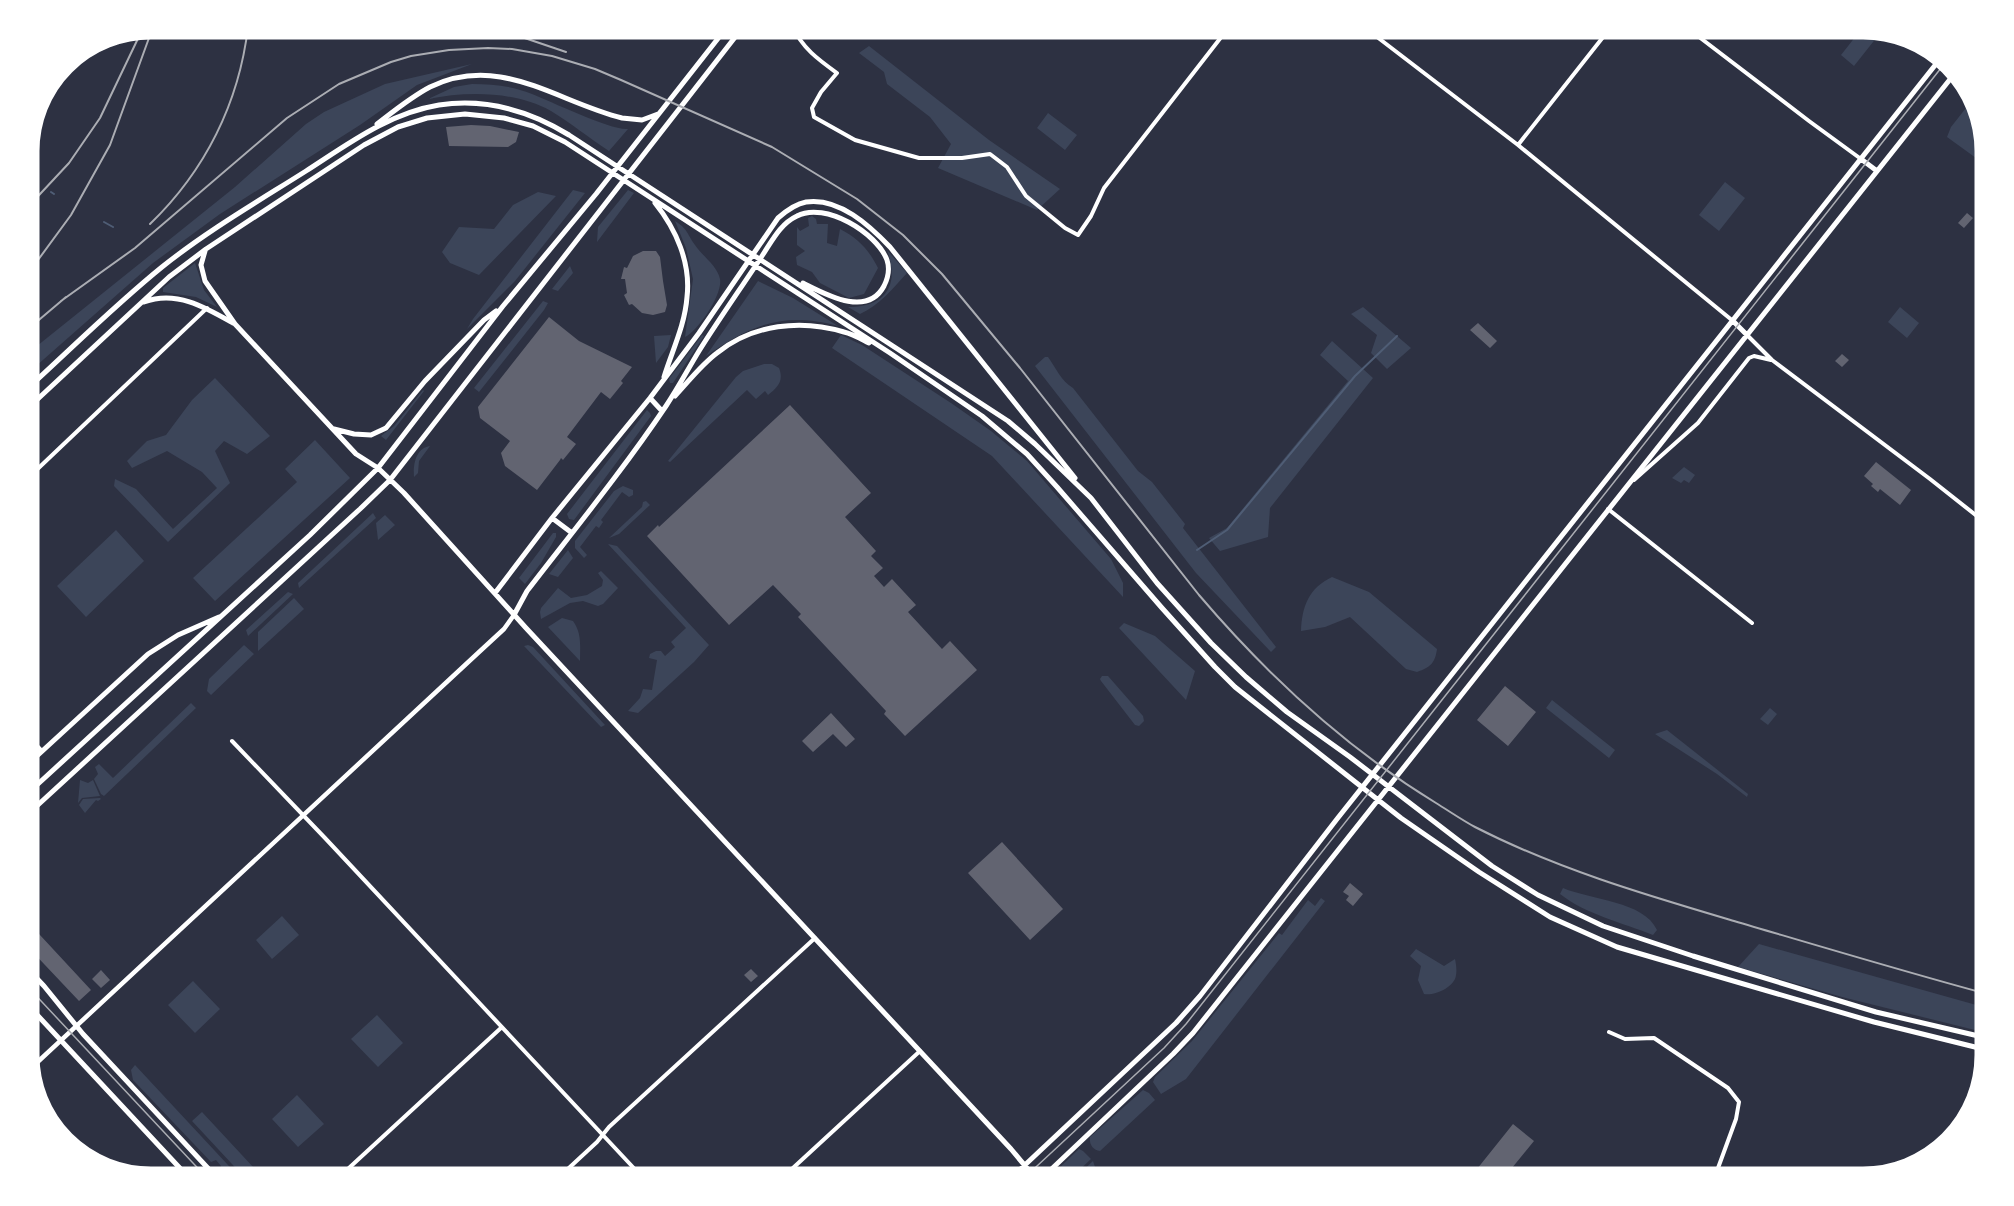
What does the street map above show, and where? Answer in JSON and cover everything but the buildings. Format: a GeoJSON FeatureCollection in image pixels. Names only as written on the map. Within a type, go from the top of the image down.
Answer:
{"type":"FeatureCollection","features":[{"type":"Feature","properties":{"kind":"main road"},"geometry":{"type":"LineString","coordinates":[[38,784],[310,535],[378,468],[502,306],[660,114],[719,38]]}},
{"type":"Feature","properties":{"kind":"main road"},"geometry":{"type":"LineString","coordinates":[[38,805],[390,480],[734,38]]}},
{"type":"Feature","properties":{"kind":"main road"},"geometry":{"type":"LineString","coordinates":[[206,249],[201,265],[205,281],[235,324],[356,454],[378,468],[390,480],[1016,1154],[1024,1166],[1176,1023],[1235,952],[1368,780],[1936,64]]}},
{"type":"Feature","properties":{"kind":"main road"},"geometry":{"type":"LineString","coordinates":[[38,379],[162,268],[208,234],[429,88],[445,81],[474,75],[511,78],[622,118],[642,120],[660,114]]}},
{"type":"Feature","properties":{"kind":"main road"},"geometry":{"type":"LineString","coordinates":[[1052,1168],[1186,1040],[1950,79]]}},
{"type":"Feature","properties":{"kind":"main road"},"geometry":{"type":"LineString","coordinates":[[358,137],[393,119],[440,105],[489,104],[544,120],[1008,421],[1091,498]]}},
{"type":"Feature","properties":{"kind":"main road"},"geometry":{"type":"LineString","coordinates":[[38,399],[169,277],[206,249],[364,145],[390,131],[417,121],[449,115],[495,116],[533,126],[565,142],[652,198],[890,353],[982,416],[1027,454],[1215,667],[1252,702],[1401,818],[1519,898],[1550,917],[1595,938],[1628,950],[1874,1022],[1976,1047]]}},
{"type":"Feature","properties":{"kind":"main road"},"geometry":{"type":"LineString","coordinates":[[1861,159],[1877,171]]}},
{"type":"Feature","properties":{"kind":"main road"},"geometry":{"type":"LineString","coordinates":[[652,198],[672,227],[685,261],[687,297],[679,333],[662,382]]}},
{"type":"Feature","properties":{"kind":"main road"},"geometry":{"type":"LineString","coordinates":[[495,593],[552,518],[650,398],[720,304],[778,218],[791,208],[805,202],[830,204],[858,219],[890,247],[1158,583],[1210,643],[1272,700],[1492,866],[1563,908],[1603,926],[1876,1012],[1976,1035]]}},
{"type":"Feature","properties":{"kind":"main road"},"geometry":{"type":"LineString","coordinates":[[514,615],[528,591],[662,411],[699,350],[779,230],[799,214],[828,213],[853,225],[873,239],[888,262],[889,272],[882,290],[874,298],[862,302],[842,300],[782,273]]}},
{"type":"Feature","properties":{"kind":"main road"},"geometry":{"type":"LineString","coordinates":[[139,304],[167,298],[184,300],[207,308],[235,324]]}},
{"type":"Feature","properties":{"kind":"main road"},"geometry":{"type":"LineString","coordinates":[[332,428],[354,434],[371,435],[386,428],[425,381],[484,320],[502,306]]}},
{"type":"Feature","properties":{"kind":"main road"},"geometry":{"type":"LineString","coordinates":[[1733,321],[1747,334]]}},
{"type":"Feature","properties":{"kind":"main road"},"geometry":{"type":"LineString","coordinates":[[666,405],[718,352],[748,334],[767,328],[795,325],[845,332],[890,353]]}},
{"type":"Feature","properties":{"kind":"main road"},"geometry":{"type":"LineString","coordinates":[[650,398],[662,411]]}},
{"type":"Feature","properties":{"kind":"main road"},"geometry":{"type":"LineString","coordinates":[[552,518],[572,533]]}},
{"type":"Feature","properties":{"kind":"main road"},"geometry":{"type":"LineString","coordinates":[[38,755],[148,654],[178,634],[223,615]]}},
{"type":"Feature","properties":{"kind":"main road"},"geometry":{"type":"LineString","coordinates":[[38,981],[76,1026],[208,1168]]}},
{"type":"Feature","properties":{"kind":"main road"},"geometry":{"type":"LineString","coordinates":[[38,1016],[180,1168]]}},
{"type":"Feature","properties":{"kind":"street"},"geometry":{"type":"LineString","coordinates":[[798,38],[813,56],[837,73],[821,92],[812,108],[814,117],[855,140],[919,158],[962,158],[990,154],[1006,167],[1026,196],[1065,228],[1078,235],[1091,216],[1104,188],[1220,38]]}},
{"type":"Feature","properties":{"kind":"street"},"geometry":{"type":"LineString","coordinates":[[1378,38],[1518,145],[1733,321]]}},
{"type":"Feature","properties":{"kind":"street"},"geometry":{"type":"LineString","coordinates":[[1518,145],[1602,38]]}},
{"type":"Feature","properties":{"kind":"street"},"geometry":{"type":"LineString","coordinates":[[1700,38],[1861,159]]}},
{"type":"Feature","properties":{"kind":"street"},"geometry":{"type":"LineString","coordinates":[[38,469],[207,308]]}},
{"type":"Feature","properties":{"kind":"street"},"geometry":{"type":"LineString","coordinates":[[1747,334],[1772,360],[1976,516]]}},
{"type":"Feature","properties":{"kind":"street"},"geometry":{"type":"LineString","coordinates":[[1623,491],[1698,423],[1749,358],[1754,356],[1772,360]]}},
{"type":"Feature","properties":{"kind":"street"},"geometry":{"type":"LineString","coordinates":[[1608,509],[1752,623]]}},
{"type":"Feature","properties":{"kind":"street"},"geometry":{"type":"LineString","coordinates":[[38,1062],[487,645],[504,629],[514,615]]}},
{"type":"Feature","properties":{"kind":"street"},"geometry":{"type":"LineString","coordinates":[[232,741],[634,1168]]}},
{"type":"Feature","properties":{"kind":"street"},"geometry":{"type":"LineString","coordinates":[[38,747],[42,751]]}},
{"type":"Feature","properties":{"kind":"street"},"geometry":{"type":"LineString","coordinates":[[568,1168],[815,938]]}},
{"type":"Feature","properties":{"kind":"street"},"geometry":{"type":"LineString","coordinates":[[349,1168],[502,1027]]}},
{"type":"Feature","properties":{"kind":"street"},"geometry":{"type":"LineString","coordinates":[[1609,1032],[1625,1039],[1654,1038],[1728,1088],[1739,1102],[1736,1119],[1718,1168]]}},
{"type":"Feature","properties":{"kind":"street"},"geometry":{"type":"LineString","coordinates":[[793,1168],[920,1051]]}},
{"type":"Feature","properties":{"kind":"shaded area"},"geometry":{"type":"Polygon","coordinates":[[[1854,38],[1876,38],[1854,66],[1841,55],[1854,38]]]}},
{"type":"Feature","properties":{"kind":"shaded area"},"geometry":{"type":"Polygon","coordinates":[[[869,46],[989,140],[1060,189],[1037,210],[938,168],[951,144],[930,117],[887,84],[884,72],[859,53],[869,46]]]}},
{"type":"Feature","properties":{"kind":"shaded area"},"geometry":{"type":"Polygon","coordinates":[[[472,64],[417,85],[360,125],[220,214],[153,263],[38,364],[38,345],[235,187],[306,124],[324,112],[385,84],[472,64]]]}},
{"type":"Feature","properties":{"kind":"shaded area"},"geometry":{"type":"Polygon","coordinates":[[[472,84],[517,89],[595,121],[628,129],[609,151],[566,120],[537,104],[491,94],[443,96],[428,99],[454,87],[472,84]]]}},
{"type":"Feature","properties":{"kind":"shaded area"},"geometry":{"type":"Polygon","coordinates":[[[1967,106],[1974,129],[1976,158],[1947,137],[1951,127],[1967,106]]]}},
{"type":"Feature","properties":{"kind":"shaded area"},"geometry":{"type":"Polygon","coordinates":[[[1048,113],[1077,135],[1065,150],[1037,128],[1048,113]]]}},
{"type":"Feature","properties":{"kind":"shaded area"},"geometry":{"type":"Polygon","coordinates":[[[1725,182],[1745,198],[1719,231],[1699,215],[1725,182]]]}},
{"type":"Feature","properties":{"kind":"shaded area"},"geometry":{"type":"Polygon","coordinates":[[[573,190],[585,193],[515,281],[467,329],[473,319],[573,190]]]}},
{"type":"Feature","properties":{"kind":"shaded area"},"geometry":{"type":"Polygon","coordinates":[[[628,190],[634,193],[597,242],[598,227],[628,190]]]}},
{"type":"Feature","properties":{"kind":"shaded area"},"geometry":{"type":"Polygon","coordinates":[[[538,192],[556,196],[479,275],[450,263],[442,252],[459,227],[494,229],[513,205],[538,192]]]}},
{"type":"Feature","properties":{"kind":"shaded area"},"geometry":{"type":"Polygon","coordinates":[[[812,216],[816,219],[817,224],[828,224],[827,243],[837,246],[840,229],[858,241],[871,256],[878,268],[864,294],[849,298],[820,283],[812,272],[797,265],[796,257],[805,251],[797,245],[797,227],[800,231],[809,226],[808,218],[812,216]]]}},
{"type":"Feature","properties":{"kind":"shaded area"},"geometry":{"type":"Polygon","coordinates":[[[675,221],[685,229],[698,249],[716,269],[720,279],[718,294],[714,302],[696,328],[685,337],[693,279],[686,248],[675,221]]]}},
{"type":"Feature","properties":{"kind":"shaded area"},"geometry":{"type":"Polygon","coordinates":[[[887,250],[907,273],[880,301],[860,314],[848,307],[872,303],[887,292],[892,274],[887,250]]]}},
{"type":"Feature","properties":{"kind":"shaded area"},"geometry":{"type":"Polygon","coordinates":[[[195,263],[204,290],[217,307],[196,297],[163,292],[163,288],[195,263]]]}},
{"type":"Feature","properties":{"kind":"shaded area"},"geometry":{"type":"Polygon","coordinates":[[[570,266],[573,273],[558,291],[552,289],[570,266]]]}},
{"type":"Feature","properties":{"kind":"shaded area"},"geometry":{"type":"Polygon","coordinates":[[[758,281],[793,298],[838,326],[800,320],[768,324],[738,336],[706,356],[758,281]]]}},
{"type":"Feature","properties":{"kind":"shaded area"},"geometry":{"type":"Polygon","coordinates":[[[543,301],[548,303],[544,310],[479,392],[474,388],[543,301]]]}},
{"type":"Feature","properties":{"kind":"shaded area"},"geometry":{"type":"Polygon","coordinates":[[[1363,307],[1411,348],[1387,369],[1371,353],[1377,335],[1351,314],[1363,307]]]}},
{"type":"Feature","properties":{"kind":"shaded area"},"geometry":{"type":"Polygon","coordinates":[[[1900,307],[1919,323],[1907,338],[1888,322],[1900,307]]]}},
{"type":"Feature","properties":{"kind":"shaded area"},"geometry":{"type":"Polygon","coordinates":[[[671,335],[668,347],[656,363],[654,336],[671,335]]]}},
{"type":"Feature","properties":{"kind":"shaded area"},"geometry":{"type":"Polygon","coordinates":[[[702,335],[704,336],[673,383],[670,383],[669,379],[702,335]]]}},
{"type":"Feature","properties":{"kind":"shaded area"},"geometry":{"type":"Polygon","coordinates":[[[841,335],[862,345],[951,403],[991,431],[1027,461],[1111,559],[1123,583],[1123,597],[992,456],[832,348],[841,335]]]}},
{"type":"Feature","properties":{"kind":"shaded area"},"geometry":{"type":"Polygon","coordinates":[[[1332,341],[1373,378],[1270,508],[1268,537],[1220,551],[1209,538],[1227,528],[1348,381],[1320,355],[1332,341]]]}},
{"type":"Feature","properties":{"kind":"shaded area"},"geometry":{"type":"Polygon","coordinates":[[[1048,357],[1062,378],[1073,388],[1138,471],[1152,482],[1185,524],[1183,528],[1276,647],[1271,652],[1196,573],[1035,366],[1048,357]]]}},
{"type":"Feature","properties":{"kind":"shaded area"},"geometry":{"type":"Polygon","coordinates":[[[764,364],[772,364],[779,368],[780,380],[775,389],[768,395],[765,391],[756,399],[747,390],[670,462],[668,461],[736,377],[743,371],[764,364]]]}},
{"type":"Feature","properties":{"kind":"shaded area"},"geometry":{"type":"Polygon","coordinates":[[[215,378],[270,436],[247,454],[224,441],[215,451],[230,483],[168,542],[114,486],[115,479],[136,489],[173,529],[217,488],[202,472],[167,451],[132,468],[127,461],[147,441],[166,435],[192,400],[215,378]]]}},
{"type":"Feature","properties":{"kind":"shaded area"},"geometry":{"type":"Polygon","coordinates":[[[423,390],[386,440],[381,436],[394,426],[423,390]]]}},
{"type":"Feature","properties":{"kind":"shaded area"},"geometry":{"type":"Polygon","coordinates":[[[647,410],[651,416],[574,520],[569,519],[567,514],[647,410]]]}},
{"type":"Feature","properties":{"kind":"shaded area"},"geometry":{"type":"Polygon","coordinates":[[[315,440],[350,478],[215,601],[193,578],[297,482],[285,469],[315,440]]]}},
{"type":"Feature","properties":{"kind":"shaded area"},"geometry":{"type":"Polygon","coordinates":[[[430,446],[419,461],[418,473],[414,477],[416,457],[421,450],[430,446]]]}},
{"type":"Feature","properties":{"kind":"shaded area"},"geometry":{"type":"Polygon","coordinates":[[[1684,467],[1695,475],[1689,483],[1684,480],[1681,483],[1672,478],[1684,467]]]}},
{"type":"Feature","properties":{"kind":"shaded area"},"geometry":{"type":"Polygon","coordinates":[[[623,486],[633,490],[633,495],[629,497],[622,492],[601,520],[603,522],[599,528],[596,526],[580,547],[587,555],[584,558],[575,548],[575,541],[614,491],[623,486]]]}},
{"type":"Feature","properties":{"kind":"shaded area"},"geometry":{"type":"Polygon","coordinates":[[[646,501],[650,505],[619,534],[609,538],[642,507],[643,502],[646,501]]]}},
{"type":"Feature","properties":{"kind":"shaded area"},"geometry":{"type":"Polygon","coordinates":[[[373,513],[376,518],[299,588],[298,583],[373,513]]]}},
{"type":"Feature","properties":{"kind":"shaded area"},"geometry":{"type":"Polygon","coordinates":[[[385,515],[395,525],[378,540],[376,523],[385,515]]]}},
{"type":"Feature","properties":{"kind":"shaded area"},"geometry":{"type":"Polygon","coordinates":[[[116,530],[144,561],[86,617],[57,586],[116,530]]]}},
{"type":"Feature","properties":{"kind":"shaded area"},"geometry":{"type":"Polygon","coordinates":[[[553,533],[556,533],[556,537],[525,584],[519,578],[553,533]]]}},
{"type":"Feature","properties":{"kind":"shaded area"},"geometry":{"type":"Polygon","coordinates":[[[608,544],[617,546],[709,645],[694,662],[638,713],[628,711],[640,698],[643,689],[652,690],[657,660],[649,658],[650,654],[661,651],[665,656],[675,647],[671,642],[686,628],[608,544]]]}},
{"type":"Feature","properties":{"kind":"shaded area"},"geometry":{"type":"Polygon","coordinates":[[[568,550],[573,558],[558,577],[549,574],[568,550]]]}},
{"type":"Feature","properties":{"kind":"shaded area"},"geometry":{"type":"Polygon","coordinates":[[[601,571],[618,588],[603,604],[598,606],[583,601],[570,603],[541,619],[541,608],[558,588],[571,598],[587,595],[602,586],[603,580],[598,573],[601,571]]]}},
{"type":"Feature","properties":{"kind":"shaded area"},"geometry":{"type":"Polygon","coordinates":[[[1332,577],[1369,592],[1437,649],[1432,664],[1417,672],[1406,669],[1350,617],[1325,627],[1301,631],[1305,606],[1312,592],[1332,577]]]}},
{"type":"Feature","properties":{"kind":"shaded area"},"geometry":{"type":"Polygon","coordinates":[[[288,592],[293,594],[248,636],[246,630],[288,592]]]}},
{"type":"Feature","properties":{"kind":"shaded area"},"geometry":{"type":"Polygon","coordinates":[[[294,598],[304,609],[258,651],[258,632],[294,598]]]}},
{"type":"Feature","properties":{"kind":"shaded area"},"geometry":{"type":"Polygon","coordinates":[[[562,618],[573,621],[578,630],[580,661],[548,627],[562,618]]]}},
{"type":"Feature","properties":{"kind":"shaded area"},"geometry":{"type":"Polygon","coordinates":[[[1124,623],[1155,636],[1195,671],[1186,700],[1119,628],[1124,623]]]}},
{"type":"Feature","properties":{"kind":"shaded area"},"geometry":{"type":"Polygon","coordinates":[[[244,645],[254,654],[211,695],[207,691],[209,679],[244,645]]]}},
{"type":"Feature","properties":{"kind":"shaded area"},"geometry":{"type":"Polygon","coordinates":[[[524,646],[533,647],[605,725],[601,727],[524,646]]]}},
{"type":"Feature","properties":{"kind":"shaded area"},"geometry":{"type":"Polygon","coordinates":[[[1102,676],[1108,676],[1143,716],[1144,721],[1139,726],[1135,725],[1101,681],[1102,676]]]}},
{"type":"Feature","properties":{"kind":"shaded area"},"geometry":{"type":"Polygon","coordinates":[[[1552,700],[1615,750],[1609,758],[1546,708],[1552,700]]]}},
{"type":"Feature","properties":{"kind":"shaded area"},"geometry":{"type":"Polygon","coordinates":[[[191,703],[196,708],[104,796],[101,794],[94,779],[98,774],[95,767],[99,764],[113,778],[191,703]]]}},
{"type":"Feature","properties":{"kind":"shaded area"},"geometry":{"type":"Polygon","coordinates":[[[1770,708],[1777,714],[1768,725],[1760,719],[1770,708]]]}},
{"type":"Feature","properties":{"kind":"shaded area"},"geometry":{"type":"Polygon","coordinates":[[[1667,730],[1748,794],[1747,797],[1717,774],[1655,734],[1667,730]]]}},
{"type":"Feature","properties":{"kind":"shaded area"},"geometry":{"type":"Polygon","coordinates":[[[80,780],[88,783],[93,780],[100,796],[82,798],[78,803],[80,780]]]}},
{"type":"Feature","properties":{"kind":"shaded area"},"geometry":{"type":"Polygon","coordinates":[[[100,798],[85,813],[79,805],[83,799],[100,798]]]}},
{"type":"Feature","properties":{"kind":"shaded area"},"geometry":{"type":"Polygon","coordinates":[[[1563,888],[1629,907],[1650,920],[1657,930],[1653,935],[1593,913],[1560,894],[1563,888]]]}},
{"type":"Feature","properties":{"kind":"shaded area"},"geometry":{"type":"Polygon","coordinates":[[[1321,898],[1325,901],[1186,1079],[1161,1094],[1153,1082],[1155,1077],[1192,1041],[1279,933],[1282,935],[1308,900],[1315,906],[1321,898]]]}},
{"type":"Feature","properties":{"kind":"shaded area"},"geometry":{"type":"Polygon","coordinates":[[[282,916],[299,935],[272,959],[256,940],[282,916]]]}},
{"type":"Feature","properties":{"kind":"shaded area"},"geometry":{"type":"Polygon","coordinates":[[[1759,944],[1976,1005],[1976,1030],[1842,997],[1738,967],[1759,944]]]}},
{"type":"Feature","properties":{"kind":"shaded area"},"geometry":{"type":"Polygon","coordinates":[[[1416,949],[1444,966],[1455,959],[1455,979],[1448,987],[1439,992],[1424,994],[1418,980],[1421,966],[1410,956],[1416,949]]]}},
{"type":"Feature","properties":{"kind":"shaded area"},"geometry":{"type":"Polygon","coordinates":[[[193,981],[220,1009],[195,1033],[168,1005],[193,981]]]}},
{"type":"Feature","properties":{"kind":"shaded area"},"geometry":{"type":"Polygon","coordinates":[[[377,1015],[403,1043],[378,1067],[351,1039],[377,1015]]]}},
{"type":"Feature","properties":{"kind":"shaded area"},"geometry":{"type":"Polygon","coordinates":[[[135,1065],[231,1168],[220,1168],[216,1160],[211,1162],[133,1080],[131,1070],[135,1065]]]}},
{"type":"Feature","properties":{"kind":"shaded area"},"geometry":{"type":"Polygon","coordinates":[[[1143,1090],[1155,1100],[1100,1151],[1093,1148],[1090,1137],[1143,1090]]]}},
{"type":"Feature","properties":{"kind":"shaded area"},"geometry":{"type":"Polygon","coordinates":[[[297,1095],[324,1124],[298,1147],[272,1119],[297,1095]]]}},
{"type":"Feature","properties":{"kind":"shaded area"},"geometry":{"type":"Polygon","coordinates":[[[202,1112],[254,1168],[236,1168],[192,1121],[202,1112]]]}},
{"type":"Feature","properties":{"kind":"shaded area"},"geometry":{"type":"Polygon","coordinates":[[[1079,1149],[1091,1159],[1082,1168],[1059,1168],[1079,1149]]]}},
{"type":"Feature","properties":{"kind":"shaded area"},"geometry":{"type":"Polygon","coordinates":[[[1093,1161],[1094,1168],[1086,1168],[1093,1161]]]}},
{"type":"Feature","properties":{"kind":"waterway"},"geometry":{"type":"LineString","coordinates":[[104,222],[113,227]]}},
{"type":"Feature","properties":{"kind":"waterway"},"geometry":{"type":"LineString","coordinates":[[1197,550],[1227,530],[1355,376],[1397,336]]}},
{"type":"Feature","properties":{"kind":"tram line"},"geometry":{"type":"LineString","coordinates":[[1035,1168],[1164,1048],[1186,1024],[1940,69]]}},
{"type":"Feature","properties":{"kind":"tram line"},"geometry":{"type":"LineString","coordinates":[[38,998],[198,1168]]}},
{"type":"Feature","properties":{"kind":"railway"},"geometry":{"type":"LineString","coordinates":[[38,196],[69,163],[100,118],[138,38]]}},
{"type":"Feature","properties":{"kind":"railway"},"geometry":{"type":"LineString","coordinates":[[38,260],[71,215],[110,145],[149,38]]}},
{"type":"Feature","properties":{"kind":"railway"},"geometry":{"type":"LineString","coordinates":[[150,224],[187,182],[216,134],[237,82],[246,38]]}},
{"type":"Feature","properties":{"kind":"railway"},"geometry":{"type":"LineString","coordinates":[[525,38],[566,52]]}},
{"type":"Feature","properties":{"kind":"railway"},"geometry":{"type":"LineString","coordinates":[[61,301],[135,248],[287,118],[339,84],[391,62],[411,56],[449,50],[512,49],[552,56],[595,69],[772,147],[857,199],[903,235],[942,274],[1020,368],[1225,625],[1310,709],[1403,782],[1475,827],[1570,868],[1701,911],[1976,991]]}},
{"type":"Feature","properties":{"kind":"railway"},"geometry":{"type":"LineString","coordinates":[[38,321],[66,297]]}}]}
